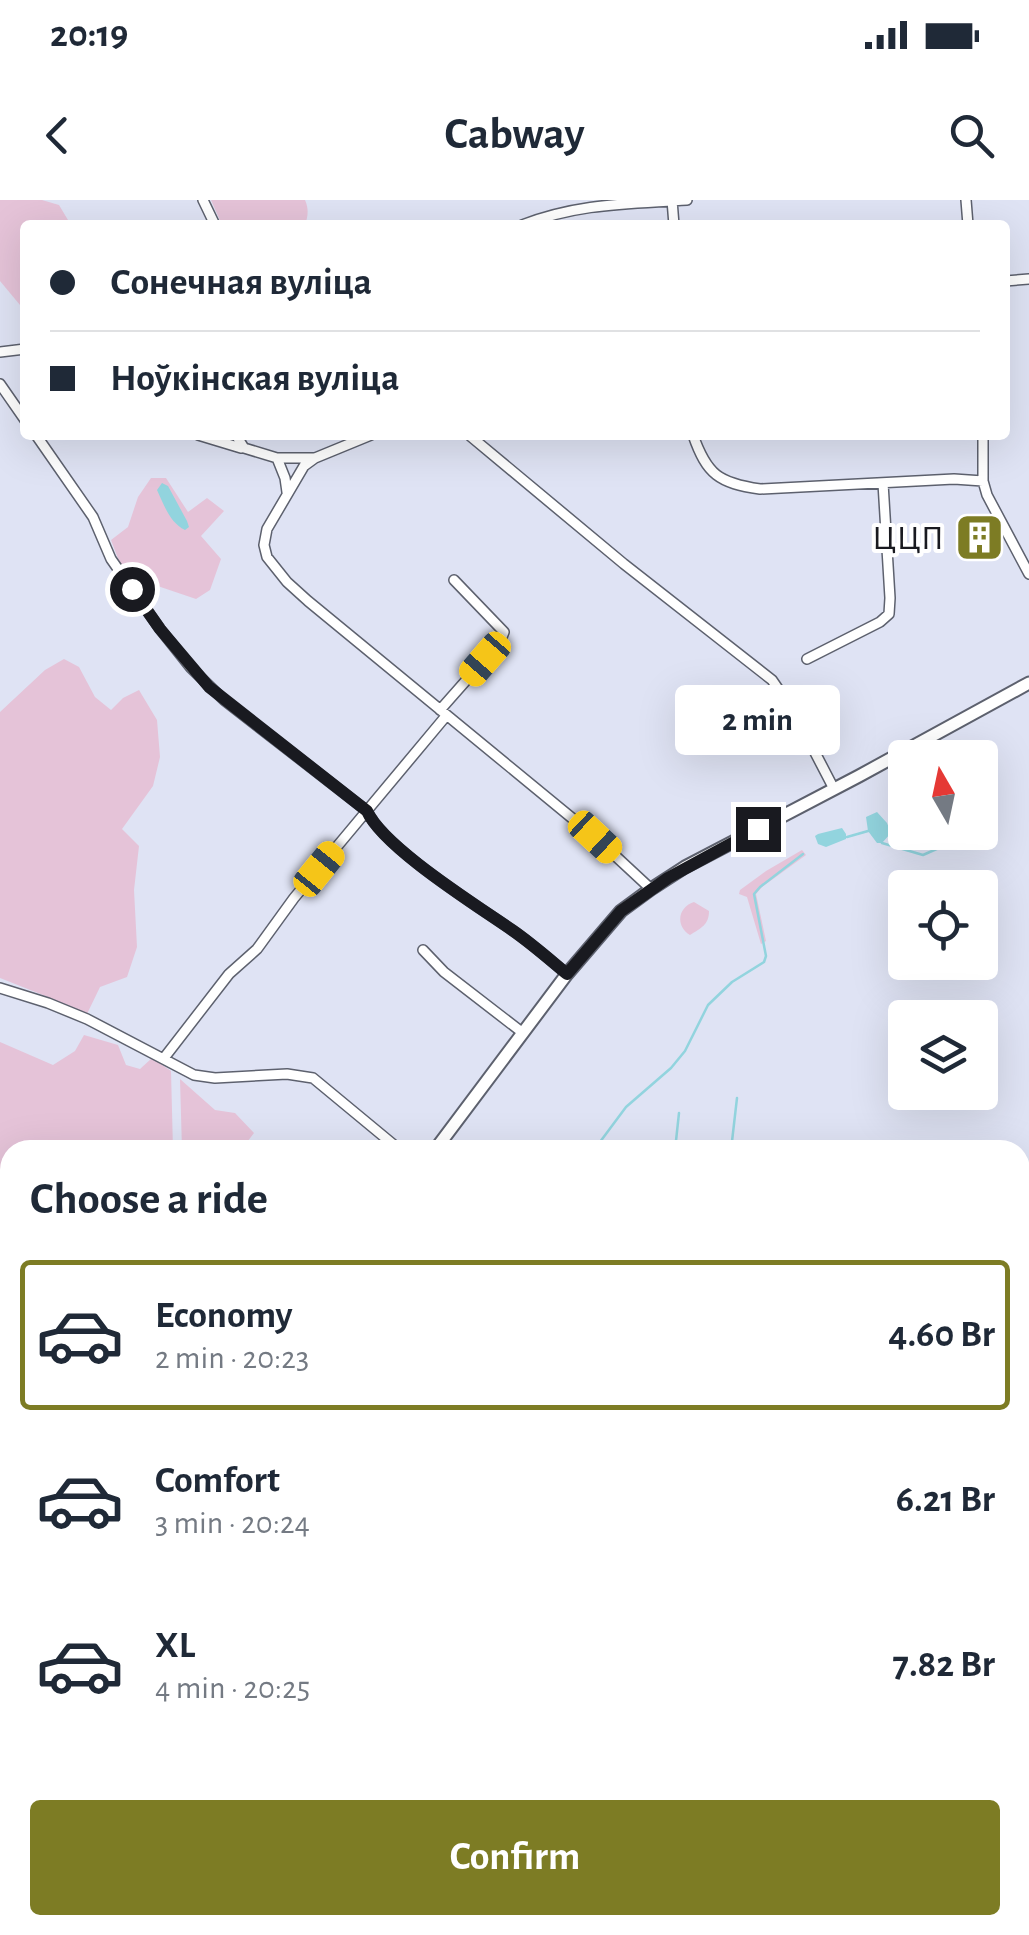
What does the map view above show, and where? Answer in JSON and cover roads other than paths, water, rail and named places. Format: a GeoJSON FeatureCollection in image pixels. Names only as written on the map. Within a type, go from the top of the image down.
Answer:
{"type":"FeatureCollection","features":[{"type":"Feature","properties":{"kind":"main road"},"geometry":{"type":"LineString","coordinates":[[443,1140],[567,974],[621,911],[685,868],[1029,683]]}},
{"type":"Feature","properties":{"kind":"street"},"geometry":{"type":"LineString","coordinates":[[537,220],[566,210],[687,200]]}},
{"type":"Feature","properties":{"kind":"street"},"geometry":{"type":"LineString","coordinates":[[0,384],[20,413]]}},
{"type":"Feature","properties":{"kind":"street"},"geometry":{"type":"LineString","coordinates":[[39,440],[93,517],[110,559],[191,668],[224,700],[367,811],[373,823],[410,856],[567,974]]}},
{"type":"Feature","properties":{"kind":"street"},"geometry":{"type":"LineString","coordinates":[[216,440],[276,458],[315,458]]}},
{"type":"Feature","properties":{"kind":"street"},"geometry":{"type":"LineString","coordinates":[[239,440],[244,448]]}},
{"type":"Feature","properties":{"kind":"street"},"geometry":{"type":"LineString","coordinates":[[359,440],[304,466],[267,528],[264,544],[268,557],[287,582],[595,837],[651,889]]}},
{"type":"Feature","properties":{"kind":"street"},"geometry":{"type":"LineString","coordinates":[[475,440],[772,680],[794,712],[834,789]]}},
{"type":"Feature","properties":{"kind":"street"},"geometry":{"type":"LineString","coordinates":[[696,440],[712,472],[734,485],[760,489],[954,479],[983,481]]}},
{"type":"Feature","properties":{"kind":"street"},"geometry":{"type":"LineString","coordinates":[[982,440],[987,495],[1029,574]]}},
{"type":"Feature","properties":{"kind":"street"},"geometry":{"type":"LineString","coordinates":[[276,458],[287,492]]}},
{"type":"Feature","properties":{"kind":"street"},"geometry":{"type":"LineString","coordinates":[[807,659],[889,614],[883,483]]}},
{"type":"Feature","properties":{"kind":"street"},"geometry":{"type":"LineString","coordinates":[[164,1058],[229,974],[258,950],[294,898],[500,642],[504,632],[454,580]]}},
{"type":"Feature","properties":{"kind":"street"},"geometry":{"type":"LineString","coordinates":[[423,950],[444,972],[523,1033]]}},
{"type":"Feature","properties":{"kind":"street"},"geometry":{"type":"LineString","coordinates":[[0,988],[74,1014],[194,1075],[215,1078],[287,1074],[313,1078],[388,1140]]}},
{"type":"Feature","properties":{"kind":"water"},"geometry":{"type":"Polygon","coordinates":[[[162,483],[168,486],[187,521],[189,527],[185,530],[165,507],[157,490],[162,483]]]}},
{"type":"Feature","properties":{"kind":"water"},"geometry":{"type":"Polygon","coordinates":[[[877,812],[887,823],[888,836],[882,843],[877,843],[868,831],[866,817],[877,812]]]}},
{"type":"Feature","properties":{"kind":"water"},"geometry":{"type":"Polygon","coordinates":[[[842,828],[846,839],[826,847],[818,844],[818,834],[842,828]]]}},
{"type":"Feature","properties":{"kind":"waterway"},"geometry":{"type":"LineString","coordinates":[[847,837],[868,831]]}},
{"type":"Feature","properties":{"kind":"waterway"},"geometry":{"type":"LineString","coordinates":[[882,843],[888,845]]}},
{"type":"Feature","properties":{"kind":"waterway"},"geometry":{"type":"LineString","coordinates":[[906,850],[923,855],[934,850]]}},
{"type":"Feature","properties":{"kind":"waterway"},"geometry":{"type":"LineString","coordinates":[[601,1140],[626,1107],[685,1051],[708,1005],[732,982],[764,962],[754,894],[803,854]]}},
{"type":"Feature","properties":{"kind":"waterway"},"geometry":{"type":"LineString","coordinates":[[732,1140],[737,1098]]}},
{"type":"Feature","properties":{"kind":"waterway"},"geometry":{"type":"LineString","coordinates":[[676,1140],[679,1113]]}},
{"type":"Feature","properties":{"kind":"place","name":"ЦЦП"},"geometry":{"type":"Point","coordinates":[979,538]}}]}
